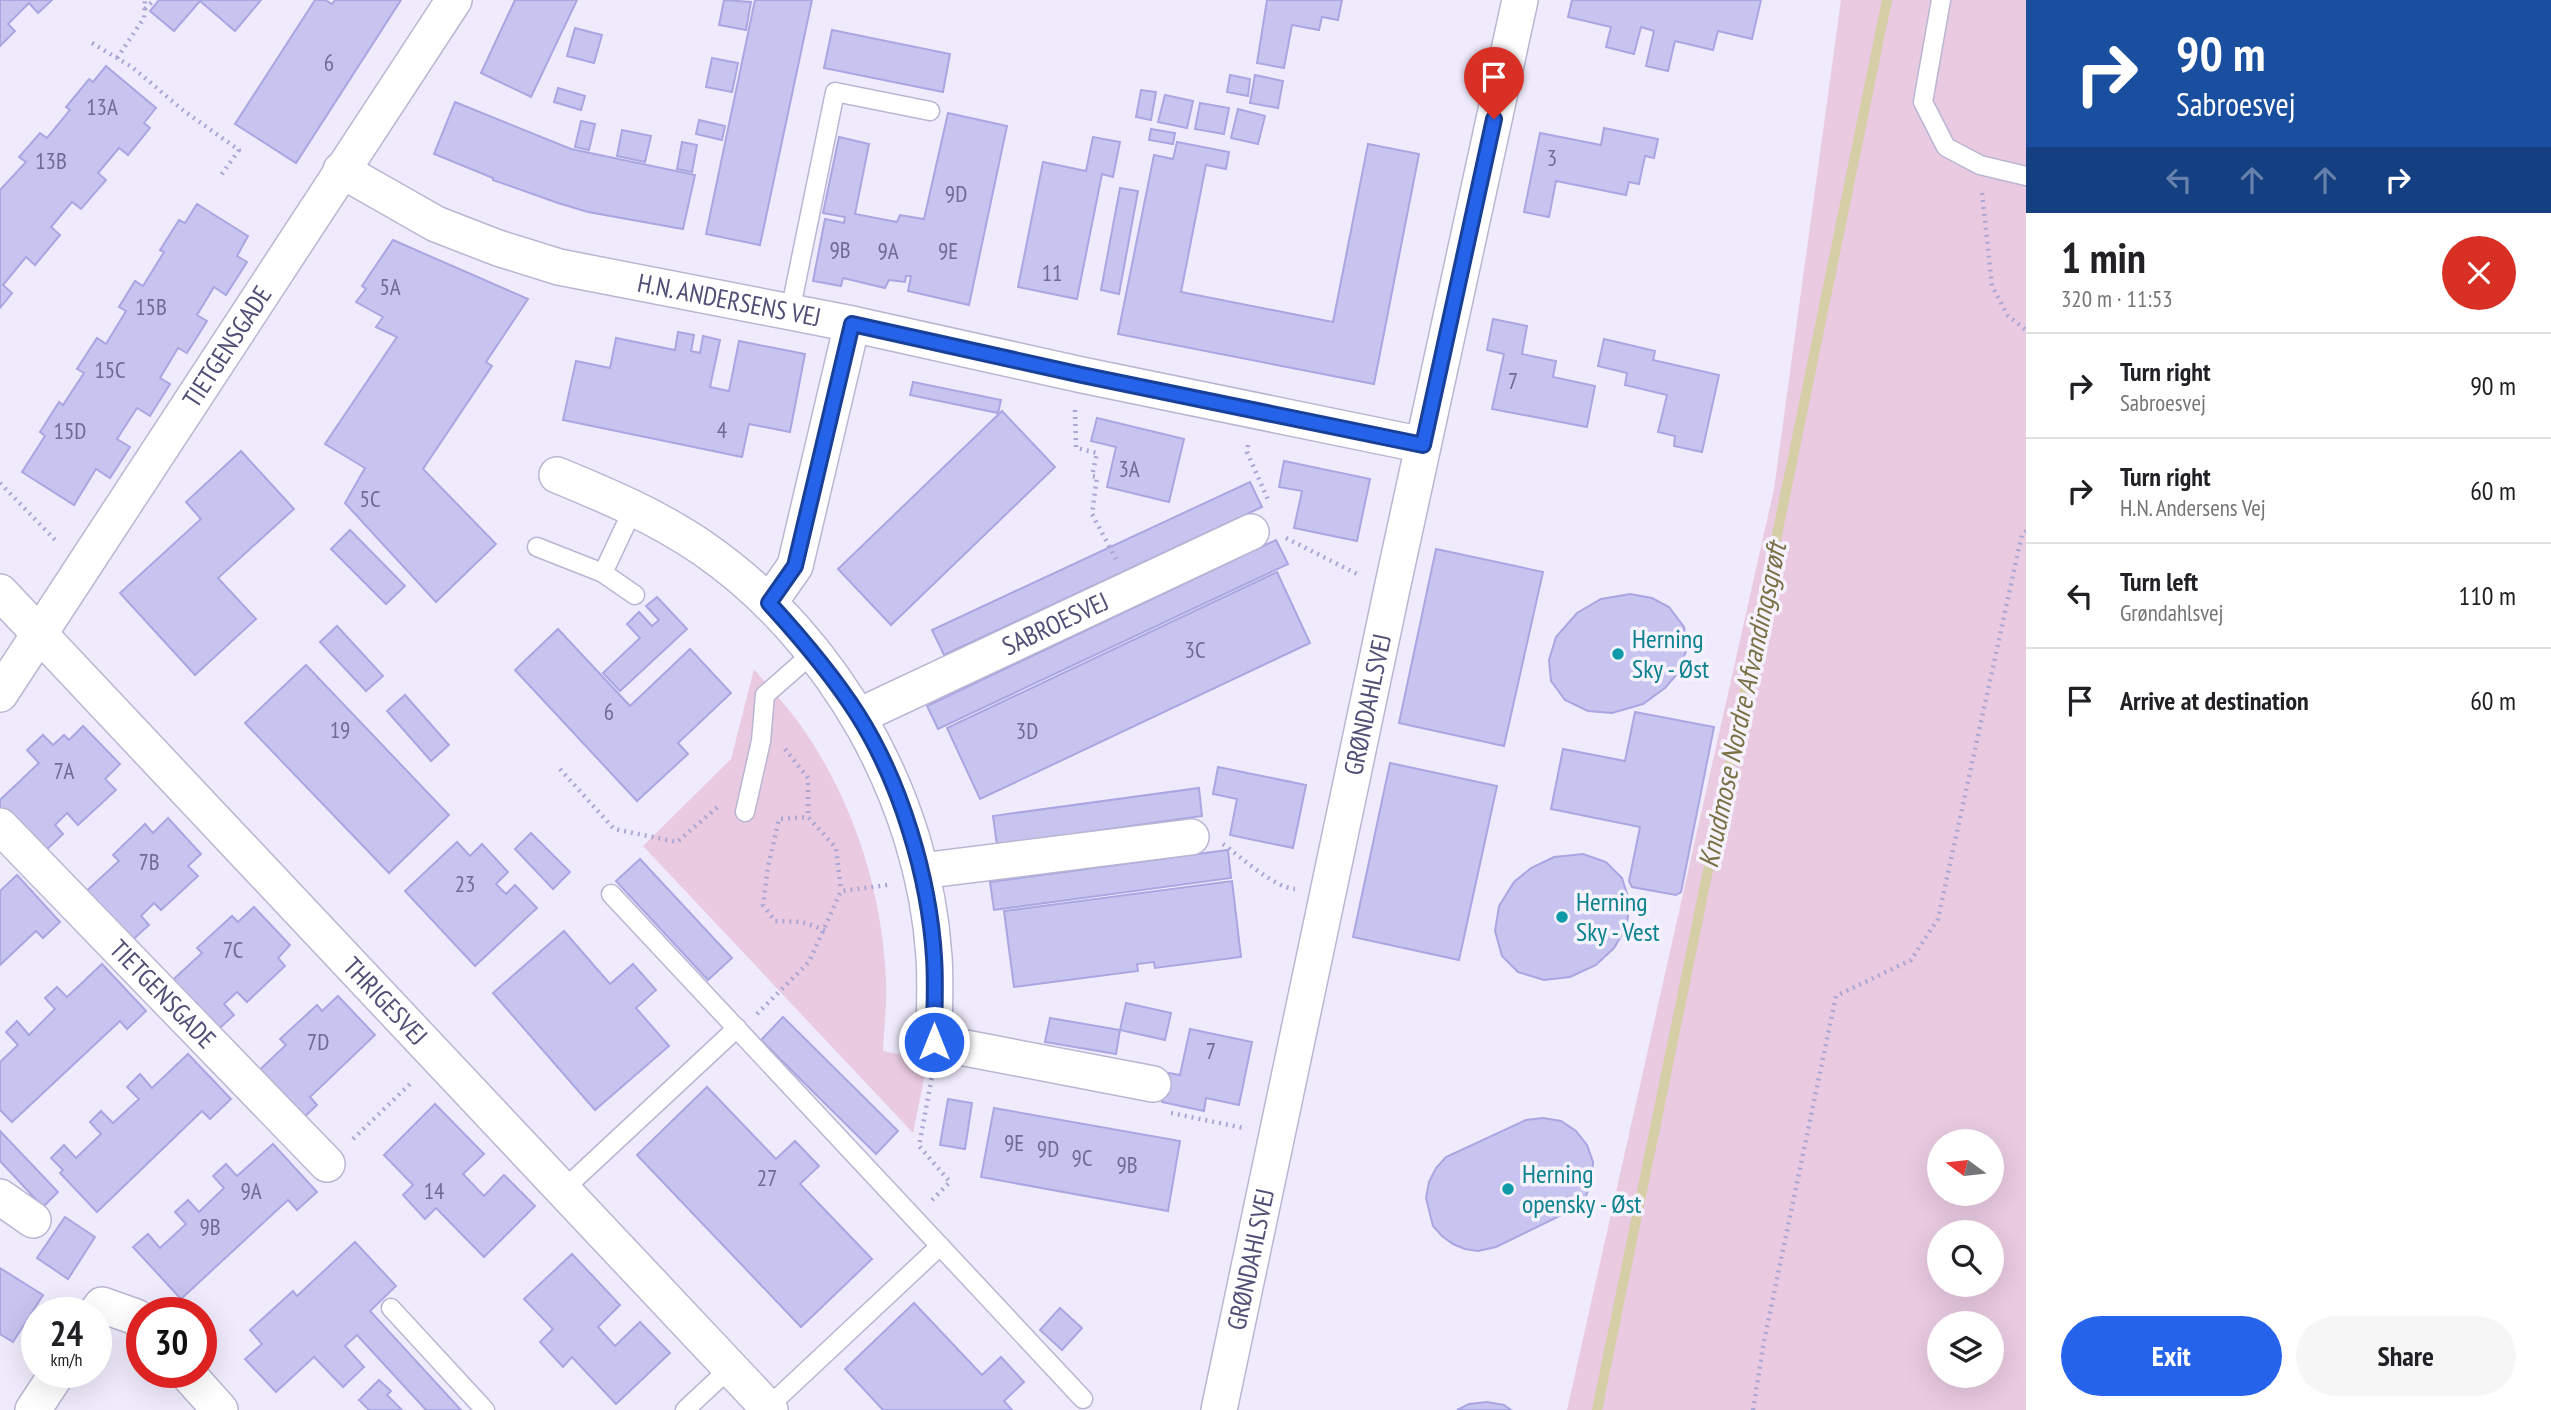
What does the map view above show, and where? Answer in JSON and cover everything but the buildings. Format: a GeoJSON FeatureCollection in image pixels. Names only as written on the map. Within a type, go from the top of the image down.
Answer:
{"type":"FeatureCollection","features":[{"type":"Feature","properties":{"kind":"street","name":"TIETGENSGADE"},"geometry":{"type":"LineString","coordinates":[[0,694],[454,0]]}},
{"type":"Feature","properties":{"kind":"street","name":"GRØNDAHLSVEJ"},"geometry":{"type":"LineString","coordinates":[[1219,1410],[1327,893],[1520,0]]}},
{"type":"Feature","properties":{"kind":"street","name":"H.N. ANDERSENS VEJ"},"geometry":{"type":"LineString","coordinates":[[341,170],[436,223],[510,252],[559,267],[852,324],[1082,375],[1423,445]]}},
{"type":"Feature","properties":{"kind":"street"},"geometry":{"type":"LineString","coordinates":[[769,603],[795,566],[852,324]]}},
{"type":"Feature","properties":{"kind":"street"},"geometry":{"type":"LineString","coordinates":[[557,475],[634,506],[705,549],[769,603],[814,652],[859,716],[901,807],[922,876],[934,956],[934,1042],[1153,1084]]}},
{"type":"Feature","properties":{"kind":"street","name":"SABROESVEJ"},"geometry":{"type":"LineString","coordinates":[[859,716],[1269,524]]}},
{"type":"Feature","properties":{"kind":"street","name":"THRIGESVEJ"},"geometry":{"type":"LineString","coordinates":[[0,592],[769,1409]]}},
{"type":"Feature","properties":{"kind":"street","name":"TIETGENSGADE"},"geometry":{"type":"LineString","coordinates":[[0,826],[327,1164]]}},
{"type":"Feature","properties":{"kind":"street"},"geometry":{"type":"LineString","coordinates":[[922,876],[1191,837]]}},
{"type":"Feature","properties":{"kind":"street"},"geometry":{"type":"LineString","coordinates":[[0,1197],[33,1220]]}},
{"type":"Feature","properties":{"kind":"street"},"geometry":{"type":"LineString","coordinates":[[33,1410],[47,1388]]}},
{"type":"Feature","properties":{"kind":"street"},"geometry":{"type":"LineString","coordinates":[[200,1388],[220,1410]]}},
{"type":"Feature","properties":{"kind":"lane"},"geometry":{"type":"LineString","coordinates":[[1941,0],[1923,102],[1946,147],[1980,165],[2026,176]]}},
{"type":"Feature","properties":{"kind":"lane"},"geometry":{"type":"LineString","coordinates":[[790,312],[835,92],[930,111]]}},
{"type":"Feature","properties":{"kind":"lane"},"geometry":{"type":"LineString","coordinates":[[603,573],[634,506]]}},
{"type":"Feature","properties":{"kind":"lane"},"geometry":{"type":"LineString","coordinates":[[537,547],[603,573],[635,595]]}},
{"type":"Feature","properties":{"kind":"lane"},"geometry":{"type":"LineString","coordinates":[[745,812],[761,741],[765,695],[814,652]]}},
{"type":"Feature","properties":{"kind":"lane"},"geometry":{"type":"LineString","coordinates":[[611,894],[1083,1399]]}},
{"type":"Feature","properties":{"kind":"lane"},"geometry":{"type":"LineString","coordinates":[[563,1190],[737,1028]]}},
{"type":"Feature","properties":{"kind":"lane"},"geometry":{"type":"LineString","coordinates":[[769,1409],[940,1246]]}},
{"type":"Feature","properties":{"kind":"lane"},"geometry":{"type":"LineString","coordinates":[[391,1308],[485,1410]]}},
{"type":"Feature","properties":{"kind":"lane"},"geometry":{"type":"LineString","coordinates":[[685,1410],[730,1368]]}},
{"type":"Feature","properties":{"kind":"path"},"geometry":{"type":"LineString","coordinates":[[117,58],[144,18],[145,0]]}},
{"type":"Feature","properties":{"kind":"path"},"geometry":{"type":"LineString","coordinates":[[145,10],[154,0]]}},
{"type":"Feature","properties":{"kind":"path"},"geometry":{"type":"LineString","coordinates":[[92,43],[132,67],[184,111],[239,150],[219,178]]}},
{"type":"Feature","properties":{"kind":"path"},"geometry":{"type":"LineString","coordinates":[[1980,165],[1992,286],[2008,316],[2026,330]]}},
{"type":"Feature","properties":{"kind":"path"},"geometry":{"type":"LineString","coordinates":[[1082,375],[1074,414],[1076,448],[1097,453],[1092,476],[1097,477],[1092,513],[1130,587]]}},
{"type":"Feature","properties":{"kind":"path"},"geometry":{"type":"LineString","coordinates":[[1254,410],[1247,452],[1269,524],[1287,540],[1366,579],[1393,584]]}},
{"type":"Feature","properties":{"kind":"path"},"geometry":{"type":"LineString","coordinates":[[0,483],[82,568]]}},
{"type":"Feature","properties":{"kind":"path"},"geometry":{"type":"LineString","coordinates":[[1753,1410],[1763,1340],[1836,996],[1911,960],[1938,919],[2022,534],[2026,531]]}},
{"type":"Feature","properties":{"kind":"path"},"geometry":{"type":"LineString","coordinates":[[737,1028],[757,1014],[809,962],[841,891],[836,848],[808,817],[808,778],[784,747],[761,741]]}},
{"type":"Feature","properties":{"kind":"path"},"geometry":{"type":"LineString","coordinates":[[560,769],[614,829],[677,842],[718,804],[779,819],[808,817]]}},
{"type":"Feature","properties":{"kind":"path"},"geometry":{"type":"LineString","coordinates":[[779,819],[763,905],[775,920],[802,922],[825,930]]}},
{"type":"Feature","properties":{"kind":"path"},"geometry":{"type":"LineString","coordinates":[[1191,837],[1216,838],[1257,870],[1287,888],[1327,893]]}},
{"type":"Feature","properties":{"kind":"path"},"geometry":{"type":"LineString","coordinates":[[841,891],[922,876]]}},
{"type":"Feature","properties":{"kind":"path"},"geometry":{"type":"LineString","coordinates":[[913,1217],[950,1182],[919,1146],[935,1062],[934,1042]]}},
{"type":"Feature","properties":{"kind":"path"},"geometry":{"type":"LineString","coordinates":[[327,1164],[438,1057]]}},
{"type":"Feature","properties":{"kind":"path"},"geometry":{"type":"LineString","coordinates":[[1153,1084],[1161,1085],[1157,1111],[1276,1135]]}},
{"type":"Feature","properties":{"kind":"shaded area"},"geometry":{"type":"Polygon","coordinates":[[[1841,0],[2026,0],[2026,1410],[1567,1410],[1774,489],[1841,0]]]}},
{"type":"Feature","properties":{"kind":"shaded area"},"geometry":{"type":"Polygon","coordinates":[[[754,669],[794,716],[818,752],[835,782],[861,846],[879,914],[884,948],[886,990],[883,1051],[928,1060],[913,1133],[643,846],[731,759],[754,669]]]}},
{"type":"Feature","properties":{"kind":"waterway","name":"Knudmose Nordre Afvandingsgrøft"},"geometry":{"type":"LineString","coordinates":[[1597,1410],[1887,0]]}},
{"type":"Feature","properties":{"kind":"place","name":"Herning Sky - Øst"},"geometry":{"type":"Point","coordinates":[1618,654]}},
{"type":"Feature","properties":{"kind":"place","name":"Herning Sky - Vest"},"geometry":{"type":"Point","coordinates":[1562,917]}},
{"type":"Feature","properties":{"kind":"place","name":"Herning opensky - Øst"},"geometry":{"type":"Point","coordinates":[1508,1189]}},
{"type":"Feature","properties":{"kind":"route"},"geometry":{"type":"LineString","coordinates":[[934,1042],[934,956],[921,871],[906,818],[859,716],[814,652],[769,603],[795,566],[852,324],[1082,375],[1423,445],[1494,119]]}}]}
